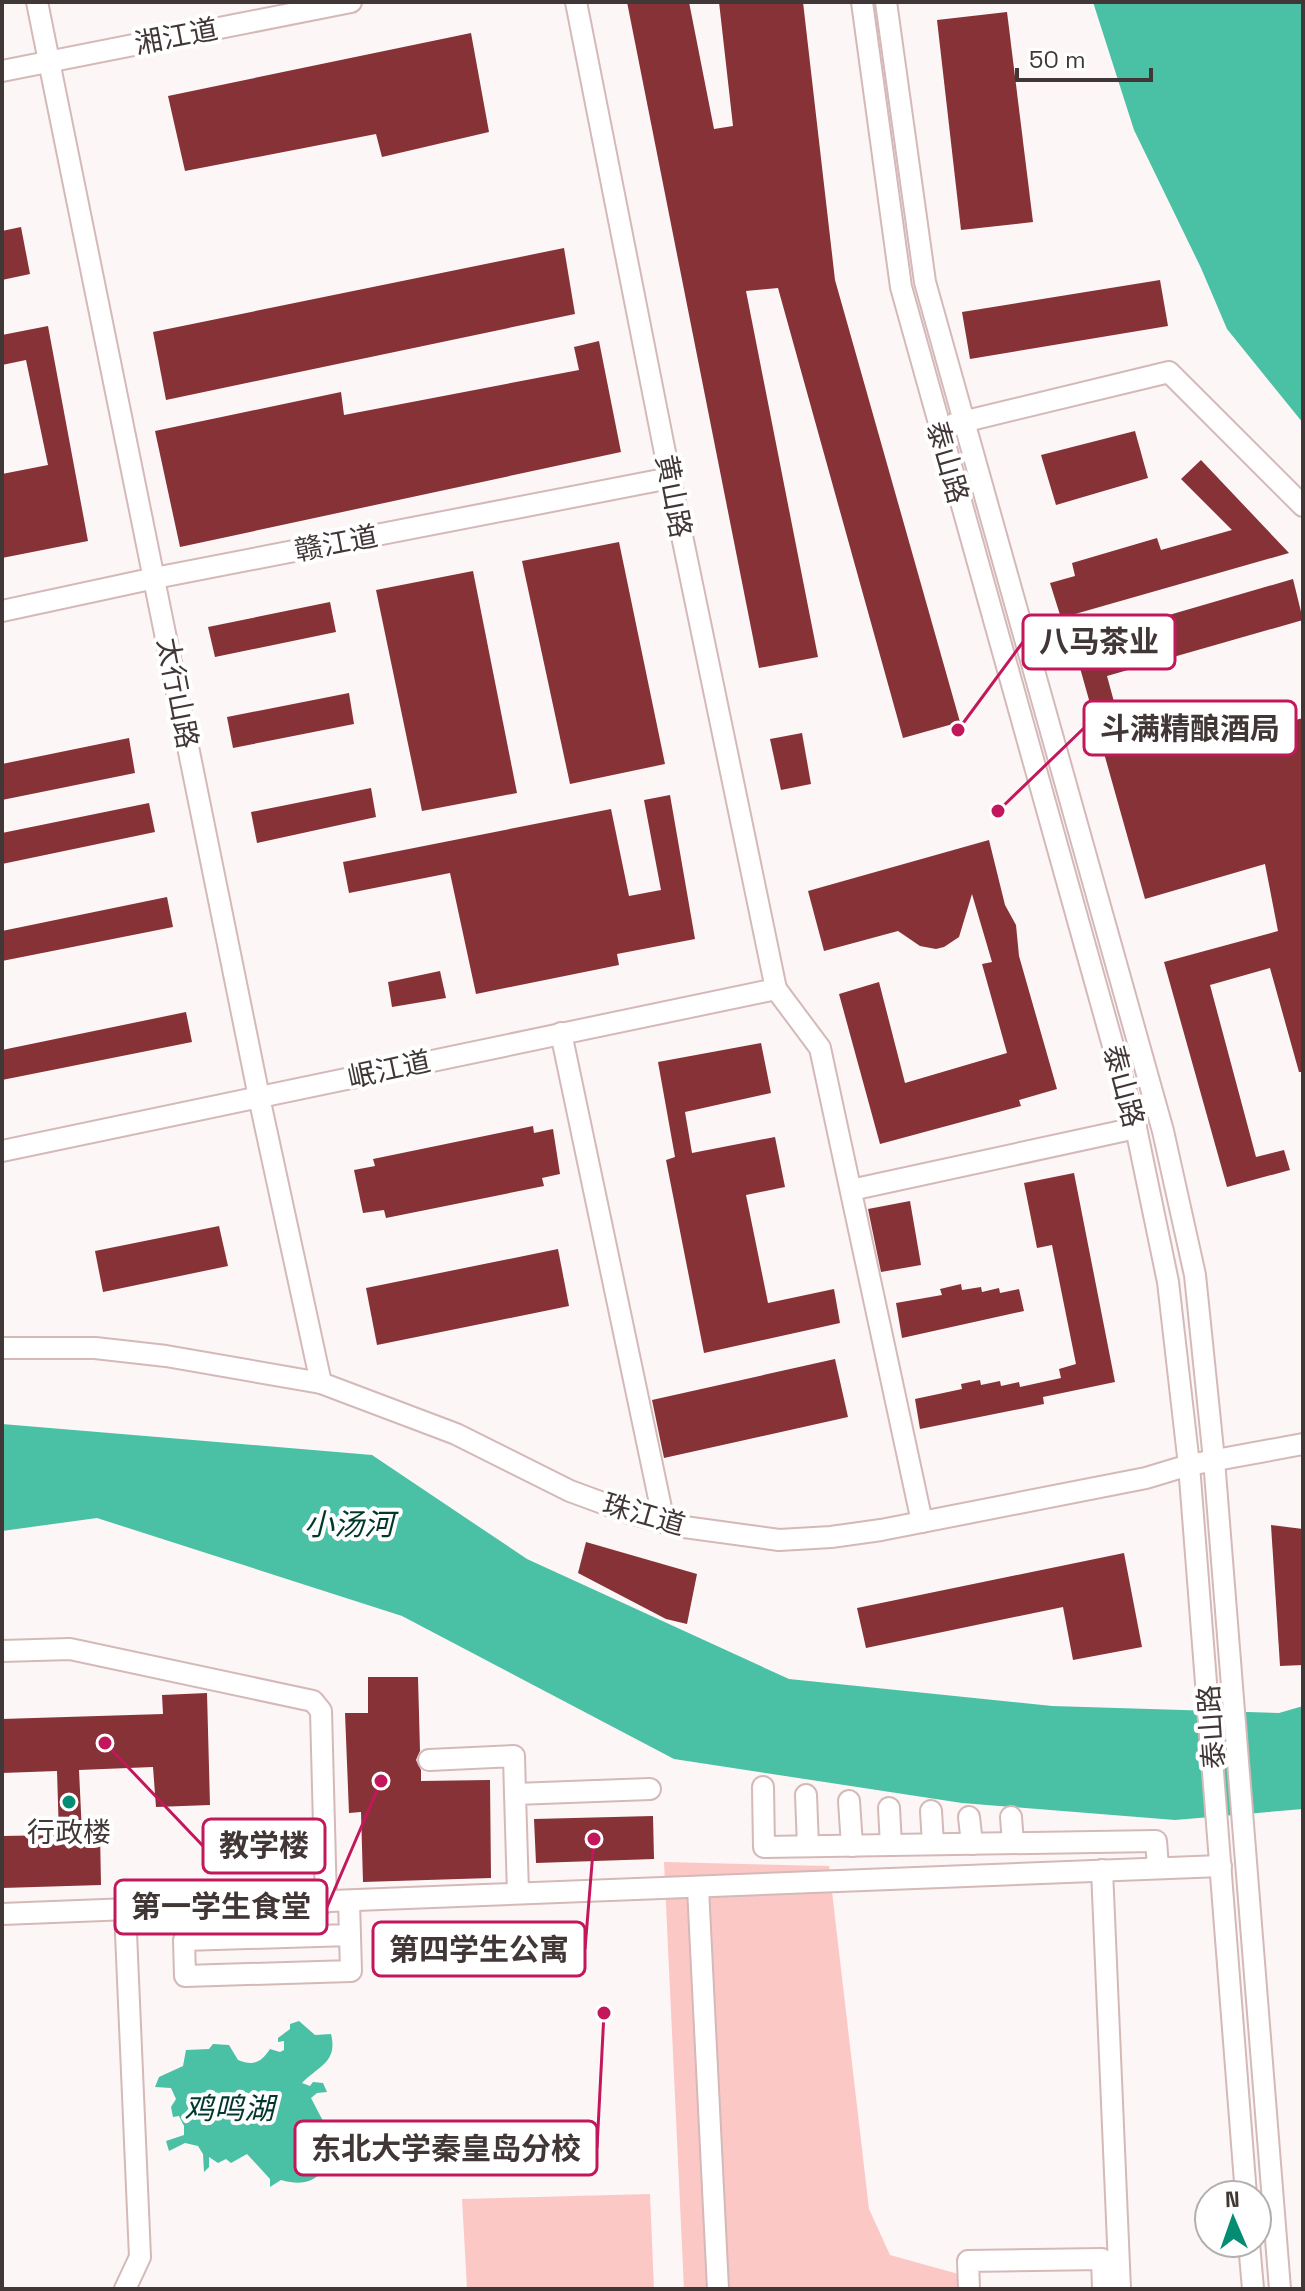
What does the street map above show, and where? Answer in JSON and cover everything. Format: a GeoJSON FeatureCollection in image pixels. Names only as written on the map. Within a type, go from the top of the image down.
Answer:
{"type":"FeatureCollection","features":[{"type":"Feature","properties":{"kind":"street","name":"太行山路"},"geometry":{"type":"LineString","coordinates":[[37,2],[259,1097],[321,1383]]}},
{"type":"Feature","properties":{"kind":"street","name":"湘江道"},"geometry":{"type":"LineString","coordinates":[[2,71],[351,2]]}},
{"type":"Feature","properties":{"kind":"street","name":"黄山路"},"geometry":{"type":"LineString","coordinates":[[576,2],[670,478],[776,989]]}},
{"type":"Feature","properties":{"kind":"street","name":"泰山路"},"geometry":{"type":"LineString","coordinates":[[862,2],[901,287],[1136,1128],[1168,1282],[1189,1465],[1245,2179]]}},
{"type":"Feature","properties":{"kind":"street"},"geometry":{"type":"LineString","coordinates":[[886,2],[925,282],[1163,1131],[1195,1275],[1214,1460],[1280,2289]]}},
{"type":"Feature","properties":{"kind":"street"},"geometry":{"type":"LineString","coordinates":[[938,427],[1169,372],[1303,506]]}},
{"type":"Feature","properties":{"kind":"street","name":"赣江道"},"geometry":{"type":"LineString","coordinates":[[2,611],[155,578],[670,478]]}},
{"type":"Feature","properties":{"kind":"street"},"geometry":{"type":"LineString","coordinates":[[776,989],[820,1048],[922,1522]]}},
{"type":"Feature","properties":{"kind":"street","name":"岷江道"},"geometry":{"type":"LineString","coordinates":[[2,1151],[776,989]]}},
{"type":"Feature","properties":{"kind":"street"},"geometry":{"type":"LineString","coordinates":[[561,1033],[664,1522]]}},
{"type":"Feature","properties":{"kind":"street"},"geometry":{"type":"LineString","coordinates":[[851,1190],[1136,1128]]}},
{"type":"Feature","properties":{"kind":"street","name":"珠江道"},"geometry":{"type":"LineString","coordinates":[[2,1348],[95,1348],[166,1356],[321,1383],[456,1434],[570,1491],[630,1513],[728,1534],[779,1540],[831,1537],[922,1522],[1303,1444]]}},
{"type":"Feature","properties":{"kind":"street"},"geometry":{"type":"LineString","coordinates":[[2,1651],[70,1649],[313,1701],[321,1711],[326,1902]]}},
{"type":"Feature","properties":{"kind":"street"},"geometry":{"type":"LineString","coordinates":[[429,1760],[514,1756],[518,1893]]}},
{"type":"Feature","properties":{"kind":"street"},"geometry":{"type":"LineString","coordinates":[[763,1787],[764,1847],[1156,1841],[1158,1867]]}},
{"type":"Feature","properties":{"kind":"street"},"geometry":{"type":"LineString","coordinates":[[515,1794],[650,1789]]}},
{"type":"Feature","properties":{"kind":"street"},"geometry":{"type":"LineString","coordinates":[[806,1795],[808,1846]]}},
{"type":"Feature","properties":{"kind":"street"},"geometry":{"type":"LineString","coordinates":[[849,1801],[852,1846]]}},
{"type":"Feature","properties":{"kind":"street"},"geometry":{"type":"LineString","coordinates":[[889,1808],[891,1845]]}},
{"type":"Feature","properties":{"kind":"street"},"geometry":{"type":"LineString","coordinates":[[931,1811],[933,1844]]}},
{"type":"Feature","properties":{"kind":"street"},"geometry":{"type":"LineString","coordinates":[[969,1817],[972,1844]]}},
{"type":"Feature","properties":{"kind":"street"},"geometry":{"type":"LineString","coordinates":[[1011,1817],[1013,1843]]}},
{"type":"Feature","properties":{"kind":"street"},"geometry":{"type":"LineString","coordinates":[[2,1914],[1221,1866]]}},
{"type":"Feature","properties":{"kind":"street"},"geometry":{"type":"LineString","coordinates":[[1102,1870],[1120,2289]]}},
{"type":"Feature","properties":{"kind":"street"},"geometry":{"type":"LineString","coordinates":[[698,1888],[718,2289]]}},
{"type":"Feature","properties":{"kind":"street"},"geometry":{"type":"LineString","coordinates":[[349,1901],[350,1935],[351,1971],[185,1976],[184,1940],[350,1935]]}},
{"type":"Feature","properties":{"kind":"street"},"geometry":{"type":"LineString","coordinates":[[125,1910],[140,2257],[125,2289]]}},
{"type":"Feature","properties":{"kind":"street"},"geometry":{"type":"LineString","coordinates":[[969,2289],[968,2261],[1102,2259],[1103,2289]]}},
{"type":"Feature","properties":{"kind":"street"},"geometry":{"type":"LineString","coordinates":[[1250,2259],[1253,2289]]}},
{"type":"Feature","properties":{"kind":"shaded area"},"geometry":{"type":"Polygon","coordinates":[[[664,1862],[829,1866],[869,2209],[890,2255],[962,2275],[962,2289],[684,2289],[664,1862]]]}},
{"type":"Feature","properties":{"kind":"shaded area"},"geometry":{"type":"Polygon","coordinates":[[[650,2194],[654,2289],[467,2289],[462,2199],[650,2194]]]}},
{"type":"Feature","properties":{"kind":"water"},"geometry":{"type":"Polygon","coordinates":[[[1093,2],[1303,2],[1303,423],[1227,329],[1134,130],[1093,2]]]}},
{"type":"Feature","properties":{"kind":"water","name":"小汤河"},"geometry":{"type":"Polygon","coordinates":[[[2,1424],[372,1455],[527,1559],[789,1679],[1052,1706],[1279,1713],[1303,1706],[1303,1809],[1175,1820],[962,1803],[674,1759],[402,1616],[97,1518],[2,1531],[2,1424]]]}},
{"type":"Feature","properties":{"kind":"water","name":"鸡鸣湖"},"geometry":{"type":"Polygon","coordinates":[[[299,2021],[315,2035],[331,2034],[332,2051],[329,2057],[302,2083],[310,2086],[313,2082],[323,2083],[327,2092],[317,2093],[311,2098],[323,2121],[322,2137],[336,2156],[324,2170],[306,2182],[281,2180],[270,2187],[270,2179],[247,2154],[231,2163],[226,2159],[218,2163],[209,2157],[209,2167],[204,2172],[203,2154],[198,2146],[185,2143],[169,2151],[166,2141],[184,2135],[184,2126],[179,2116],[173,2117],[171,2107],[176,2099],[171,2088],[155,2087],[159,2077],[183,2066],[186,2050],[209,2049],[213,2044],[229,2045],[238,2060],[256,2062],[270,2049],[284,2050],[284,2041],[278,2042],[278,2038],[290,2029],[290,2024],[299,2021]]]}},
{"type":"Feature","properties":{"kind":"building"},"geometry":{"type":"Polygon","coordinates":[[[627,2],[689,2],[714,129],[733,126],[719,2],[803,2],[835,280],[960,722],[903,738],[778,288],[746,291],[818,657],[759,668],[627,2]]]}},
{"type":"Feature","properties":{"kind":"building"},"geometry":{"type":"Polygon","coordinates":[[[1007,12],[1033,222],[961,230],[937,20],[1007,12]]]}},
{"type":"Feature","properties":{"kind":"building"},"geometry":{"type":"Polygon","coordinates":[[[471,33],[489,132],[382,157],[376,134],[185,171],[168,96],[471,33]]]}},
{"type":"Feature","properties":{"kind":"building"},"geometry":{"type":"Polygon","coordinates":[[[21,227],[30,274],[2,280],[2,231],[21,227]]]}},
{"type":"Feature","properties":{"kind":"building"},"geometry":{"type":"Polygon","coordinates":[[[564,248],[575,314],[166,400],[153,332],[564,248]]]}},
{"type":"Feature","properties":{"kind":"building"},"geometry":{"type":"Polygon","coordinates":[[[1160,280],[1168,326],[970,359],[962,312],[1160,280]]]}},
{"type":"Feature","properties":{"kind":"building"},"geometry":{"type":"Polygon","coordinates":[[[48,326],[88,541],[2,558],[2,474],[48,465],[26,360],[2,365],[2,335],[48,326]]]}},
{"type":"Feature","properties":{"kind":"building"},"geometry":{"type":"Polygon","coordinates":[[[599,341],[621,452],[180,547],[155,431],[341,392],[344,415],[579,370],[574,347],[599,341]]]}},
{"type":"Feature","properties":{"kind":"building"},"geometry":{"type":"Polygon","coordinates":[[[1135,431],[1148,478],[1056,505],[1041,455],[1135,431]]]}},
{"type":"Feature","properties":{"kind":"building"},"geometry":{"type":"Polygon","coordinates":[[[1201,460],[1289,553],[1061,618],[1050,583],[1075,576],[1072,563],[1157,538],[1161,550],[1232,530],[1181,479],[1201,460]]]}},
{"type":"Feature","properties":{"kind":"building"},"geometry":{"type":"Polygon","coordinates":[[[619,542],[665,764],[570,784],[522,561],[619,542]]]}},
{"type":"Feature","properties":{"kind":"building"},"geometry":{"type":"Polygon","coordinates":[[[473,571],[517,793],[422,811],[376,590],[473,571]]]}},
{"type":"Feature","properties":{"kind":"building"},"geometry":{"type":"Polygon","coordinates":[[[1293,579],[1303,620],[1107,676],[1119,720],[1171,704],[1183,751],[1303,718],[1303,1072],[1299,1072],[1270,968],[1210,985],[1256,1157],[1284,1150],[1290,1170],[1227,1187],[1164,962],[1278,931],[1265,864],[1145,899],[1073,643],[1293,579]]]}},
{"type":"Feature","properties":{"kind":"building"},"geometry":{"type":"Polygon","coordinates":[[[330,602],[336,632],[215,657],[208,627],[330,602]]]}},
{"type":"Feature","properties":{"kind":"building"},"geometry":{"type":"Polygon","coordinates":[[[349,693],[354,724],[233,748],[227,717],[349,693]]]}},
{"type":"Feature","properties":{"kind":"building"},"geometry":{"type":"Polygon","coordinates":[[[802,733],[811,784],[781,790],[770,739],[802,733]]]}},
{"type":"Feature","properties":{"kind":"building"},"geometry":{"type":"Polygon","coordinates":[[[129,738],[135,773],[2,800],[2,764],[129,738]]]}},
{"type":"Feature","properties":{"kind":"building"},"geometry":{"type":"Polygon","coordinates":[[[371,788],[376,817],[257,843],[251,812],[371,788]]]}},
{"type":"Feature","properties":{"kind":"building"},"geometry":{"type":"Polygon","coordinates":[[[670,795],[695,939],[617,954],[619,965],[476,994],[450,873],[349,893],[343,862],[611,809],[629,896],[661,890],[644,800],[670,795]]]}},
{"type":"Feature","properties":{"kind":"building"},"geometry":{"type":"Polygon","coordinates":[[[149,803],[155,832],[2,864],[2,833],[149,803]]]}},
{"type":"Feature","properties":{"kind":"building"},"geometry":{"type":"Polygon","coordinates":[[[989,840],[1005,905],[1016,925],[1019,956],[1057,1089],[1019,1100],[1021,1106],[880,1144],[839,994],[879,982],[905,1083],[1007,1053],[982,964],[992,962],[972,894],[959,937],[944,947],[920,946],[898,931],[824,951],[808,891],[989,840]]]}},
{"type":"Feature","properties":{"kind":"building"},"geometry":{"type":"Polygon","coordinates":[[[167,897],[173,927],[2,961],[2,931],[167,897]]]}},
{"type":"Feature","properties":{"kind":"building"},"geometry":{"type":"Polygon","coordinates":[[[440,971],[446,998],[392,1007],[388,982],[440,971]]]}},
{"type":"Feature","properties":{"kind":"building"},"geometry":{"type":"Polygon","coordinates":[[[186,1012],[192,1042],[2,1080],[2,1050],[186,1012]]]}},
{"type":"Feature","properties":{"kind":"building"},"geometry":{"type":"Polygon","coordinates":[[[761,1043],[771,1093],[685,1112],[692,1153],[775,1137],[785,1187],[746,1195],[768,1303],[834,1289],[840,1323],[704,1353],[666,1160],[675,1157],[658,1062],[761,1043]]]}},
{"type":"Feature","properties":{"kind":"building"},"geometry":{"type":"Polygon","coordinates":[[[533,1126],[534,1133],[553,1129],[560,1174],[542,1178],[544,1186],[386,1218],[384,1210],[363,1213],[354,1170],[375,1166],[373,1159],[533,1126]]]}},
{"type":"Feature","properties":{"kind":"building"},"geometry":{"type":"Polygon","coordinates":[[[1074,1173],[1115,1382],[1043,1397],[1044,1404],[920,1429],[915,1399],[962,1389],[961,1384],[980,1380],[981,1385],[1000,1381],[1001,1386],[1019,1382],[1020,1387],[1061,1378],[1059,1369],[1076,1364],[1052,1245],[1037,1248],[1024,1183],[1074,1173]]]}},
{"type":"Feature","properties":{"kind":"building"},"geometry":{"type":"Polygon","coordinates":[[[910,1201],[921,1265],[881,1272],[868,1209],[910,1201]]]}},
{"type":"Feature","properties":{"kind":"building"},"geometry":{"type":"Polygon","coordinates":[[[219,1226],[228,1266],[103,1292],[95,1251],[219,1226]]]}},
{"type":"Feature","properties":{"kind":"building"},"geometry":{"type":"Polygon","coordinates":[[[558,1249],[569,1306],[377,1345],[366,1288],[558,1249]]]}},
{"type":"Feature","properties":{"kind":"building"},"geometry":{"type":"Polygon","coordinates":[[[961,1284],[962,1290],[981,1287],[982,1292],[999,1288],[1000,1293],[1019,1289],[1024,1311],[902,1338],[896,1303],[942,1295],[940,1289],[961,1284]]]}},
{"type":"Feature","properties":{"kind":"building"},"geometry":{"type":"Polygon","coordinates":[[[835,1359],[848,1417],[664,1458],[652,1400],[835,1359]]]}},
{"type":"Feature","properties":{"kind":"building"},"geometry":{"type":"Polygon","coordinates":[[[1271,1525],[1303,1529],[1303,1665],[1280,1666],[1271,1525]]]}},
{"type":"Feature","properties":{"kind":"building"},"geometry":{"type":"Polygon","coordinates":[[[586,1542],[697,1574],[687,1624],[666,1619],[578,1573],[586,1542]]]}},
{"type":"Feature","properties":{"kind":"building"},"geometry":{"type":"Polygon","coordinates":[[[1124,1553],[1142,1647],[1073,1660],[1063,1607],[866,1648],[857,1608],[1124,1553]]]}},
{"type":"Feature","properties":{"kind":"building"},"geometry":{"type":"Polygon","coordinates":[[[368,1677],[418,1677],[420,1751],[416,1760],[421,1770],[421,1781],[490,1780],[491,1878],[363,1882],[361,1812],[349,1813],[345,1713],[368,1713],[368,1677]]]}},
{"type":"Feature","properties":{"kind":"building"},"geometry":{"type":"Polygon","coordinates":[[[207,1693],[210,1805],[156,1807],[153,1767],[79,1770],[82,1834],[100,1833],[101,1885],[2,1888],[2,1836],[59,1835],[57,1771],[2,1773],[2,1719],[163,1714],[162,1695],[207,1693]]]}},
{"type":"Feature","properties":{"kind":"building"},"geometry":{"type":"Polygon","coordinates":[[[653,1816],[654,1859],[536,1863],[534,1819],[653,1816]]]}},
{"type":"Feature","properties":{"kind":"place","name":"八马茶业"},"geometry":{"type":"Point","coordinates":[958,730]}},
{"type":"Feature","properties":{"kind":"place","name":"斗满精酿酒局"},"geometry":{"type":"Point","coordinates":[998,811]}},
{"type":"Feature","properties":{"kind":"place","name":"教学楼"},"geometry":{"type":"Point","coordinates":[105,1743]}},
{"type":"Feature","properties":{"kind":"place","name":"第一学生食堂"},"geometry":{"type":"Point","coordinates":[381,1781]}},
{"type":"Feature","properties":{"kind":"place","name":"行政楼"},"geometry":{"type":"Point","coordinates":[69,1802]}},
{"type":"Feature","properties":{"kind":"place","name":"第四学生公寓"},"geometry":{"type":"Point","coordinates":[594,1839]}},
{"type":"Feature","properties":{"kind":"place","name":"东北大学秦皇岛分校"},"geometry":{"type":"Point","coordinates":[604,2013]}}]}
